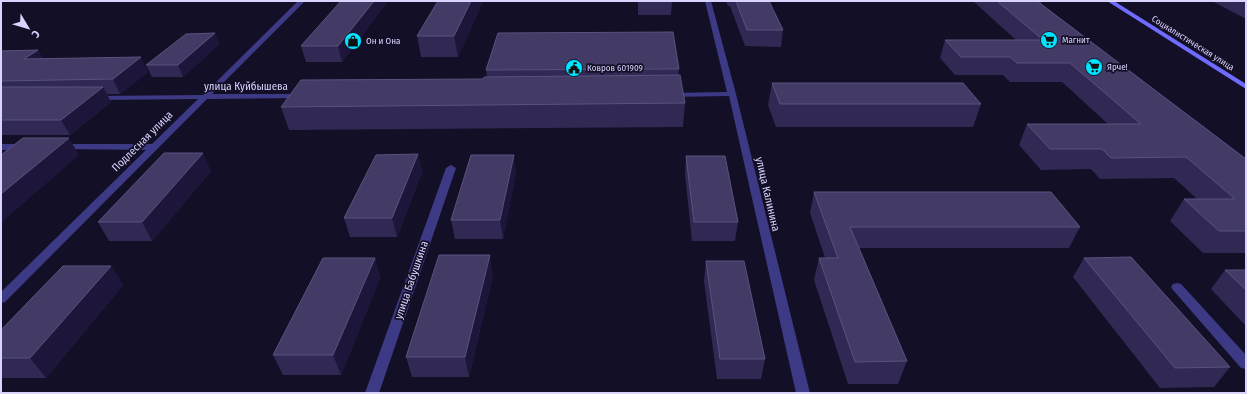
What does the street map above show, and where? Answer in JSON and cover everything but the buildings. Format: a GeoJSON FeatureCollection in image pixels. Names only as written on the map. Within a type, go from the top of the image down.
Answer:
{"type":"FeatureCollection","features":[{"type":"Feature","properties":{"kind":"main road","name":"Социалистическая улица"},"geometry":{"type":"LineString","coordinates":[[1110,1],[1246,87]]}},
{"type":"Feature","properties":{"kind":"street","name":"Подлесная улица"},"geometry":{"type":"LineString","coordinates":[[1,299],[302,1]]}},
{"type":"Feature","properties":{"kind":"street","name":"улица Калинина"},"geometry":{"type":"LineString","coordinates":[[708,1],[732,94],[802,393]]}},
{"type":"Feature","properties":{"kind":"street"},"geometry":{"type":"LineString","coordinates":[[660,95],[732,94]]}},
{"type":"Feature","properties":{"kind":"street","name":"улица Куйбышева"},"geometry":{"type":"LineString","coordinates":[[87,98],[308,96]]}},
{"type":"Feature","properties":{"kind":"street"},"geometry":{"type":"LineString","coordinates":[[1,147],[32,147]]}},
{"type":"Feature","properties":{"kind":"street"},"geometry":{"type":"LineString","coordinates":[[54,147],[154,147]]}},
{"type":"Feature","properties":{"kind":"street","name":"улица Бабушкина"},"geometry":{"type":"LineString","coordinates":[[372,393],[451,168]]}},
{"type":"Feature","properties":{"kind":"street"},"geometry":{"type":"LineString","coordinates":[[1177,287],[1246,364]]}},
{"type":"Feature","properties":{"kind":"place","name":"Магнит"},"geometry":{"type":"Point","coordinates":[1049,40]}},
{"type":"Feature","properties":{"kind":"place","name":"Он и Она"},"geometry":{"type":"Point","coordinates":[353,41]}},
{"type":"Feature","properties":{"kind":"place","name":"Ярче!"},"geometry":{"type":"Point","coordinates":[1094,67]}},
{"type":"Feature","properties":{"kind":"place","name":"Ковров 601909"},"geometry":{"type":"Point","coordinates":[574,68]}}]}
